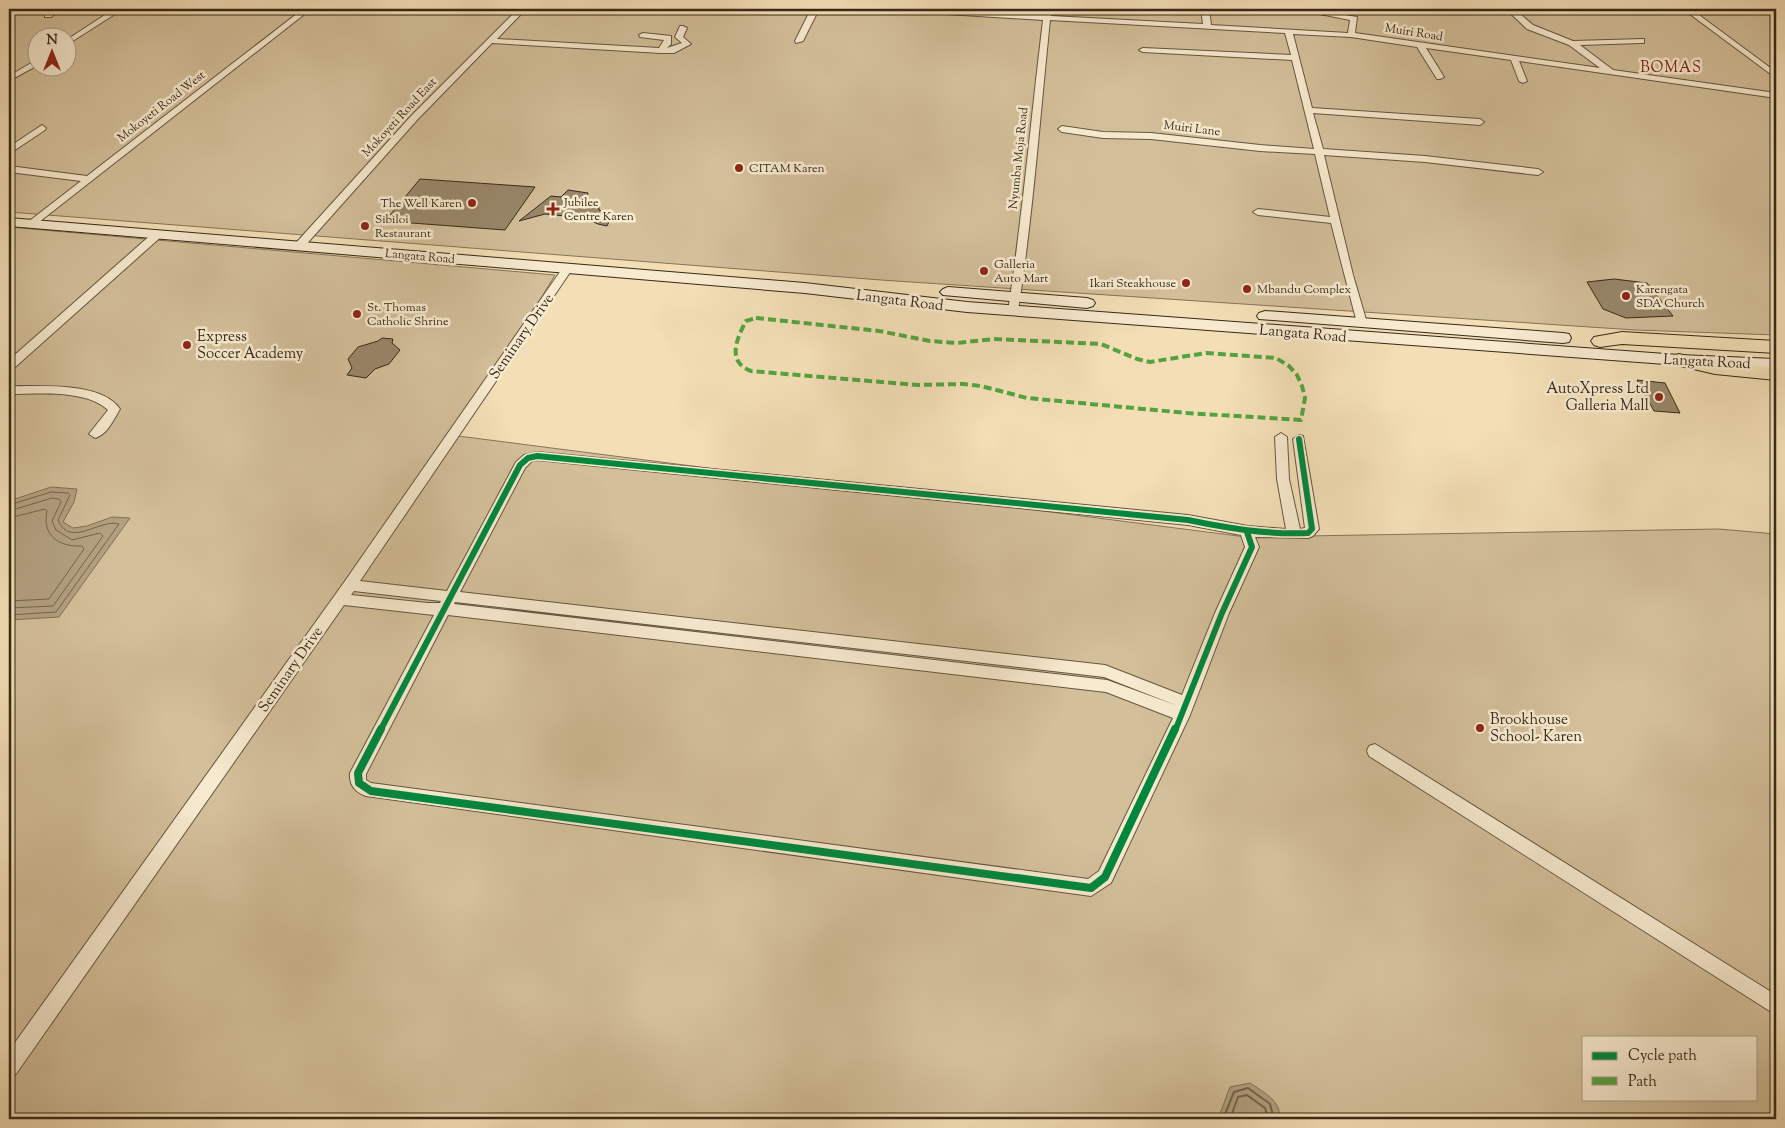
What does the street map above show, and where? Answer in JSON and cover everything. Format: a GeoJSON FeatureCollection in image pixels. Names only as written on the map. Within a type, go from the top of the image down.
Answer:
{"type":"FeatureCollection","features":[{"type":"Feature","properties":{"kind":"main road","name":"Langata Road"},"geometry":{"type":"LineString","coordinates":[[9,222],[832,290],[923,303],[1014,303],[1160,309],[1776,356]]}},
{"type":"Feature","properties":{"kind":"main road","name":"Langata Road"},"geometry":{"type":"LineString","coordinates":[[1014,303],[1679,360],[1776,364]]}},
{"type":"Feature","properties":{"kind":"main road"},"geometry":{"type":"LineString","coordinates":[[1600,342],[1622,338],[1776,346]]}},
{"type":"Feature","properties":{"kind":"main road"},"geometry":{"type":"LineString","coordinates":[[1679,360],[1720,369],[1776,374]]}},
{"type":"Feature","properties":{"kind":"street"},"geometry":{"type":"LineString","coordinates":[[48,15],[58,9]]}},
{"type":"Feature","properties":{"kind":"street"},"geometry":{"type":"LineString","coordinates":[[78,36],[119,9]]}},
{"type":"Feature","properties":{"kind":"street","name":"Mokoyeti Road West"},"geometry":{"type":"LineString","coordinates":[[31,224],[306,9]]}},
{"type":"Feature","properties":{"kind":"street","name":"Mokoyeti Road East"},"geometry":{"type":"LineString","coordinates":[[299,246],[416,117],[522,9]]}},
{"type":"Feature","properties":{"kind":"street"},"geometry":{"type":"LineString","coordinates":[[799,41],[814,9]]}},
{"type":"Feature","properties":{"kind":"street","name":"Muiri Road"},"geometry":{"type":"LineString","coordinates":[[898,9],[1048,12],[1350,35],[1776,96]]}},
{"type":"Feature","properties":{"kind":"street"},"geometry":{"type":"LineString","coordinates":[[1205,9],[1207,25]]}},
{"type":"Feature","properties":{"kind":"street"},"geometry":{"type":"LineString","coordinates":[[1510,9],[1530,27],[1572,42],[1610,72]]}},
{"type":"Feature","properties":{"kind":"street"},"geometry":{"type":"LineString","coordinates":[[1687,9],[1776,76]]}},
{"type":"Feature","properties":{"kind":"street"},"geometry":{"type":"LineString","coordinates":[[1304,10],[1354,19],[1350,35]]}},
{"type":"Feature","properties":{"kind":"street","name":"Nyumba Moja Road"},"geometry":{"type":"LineString","coordinates":[[1014,303],[1024,239],[1024,223],[1042,48],[1048,12]]}},
{"type":"Feature","properties":{"kind":"street"},"geometry":{"type":"LineString","coordinates":[[490,41],[661,51],[672,50],[686,45],[686,42],[679,37],[683,28]]}},
{"type":"Feature","properties":{"kind":"street"},"geometry":{"type":"LineString","coordinates":[[1288,30],[1362,323]]}},
{"type":"Feature","properties":{"kind":"street"},"geometry":{"type":"LineString","coordinates":[[643,35],[668,38],[661,51]]}},
{"type":"Feature","properties":{"kind":"street"},"geometry":{"type":"LineString","coordinates":[[1572,42],[1641,42]]}},
{"type":"Feature","properties":{"kind":"street"},"geometry":{"type":"LineString","coordinates":[[1420,45],[1440,77]]}},
{"type":"Feature","properties":{"kind":"street"},"geometry":{"type":"LineString","coordinates":[[1143,50],[1295,58]]}},
{"type":"Feature","properties":{"kind":"street"},"geometry":{"type":"LineString","coordinates":[[1514,59],[1523,81]]}},
{"type":"Feature","properties":{"kind":"street"},"geometry":{"type":"LineString","coordinates":[[9,79],[28,67]]}},
{"type":"Feature","properties":{"kind":"street"},"geometry":{"type":"LineString","coordinates":[[1309,110],[1480,122]]}},
{"type":"Feature","properties":{"kind":"street"},"geometry":{"type":"LineString","coordinates":[[9,151],[42,128]]}},
{"type":"Feature","properties":{"kind":"street","name":"Muiri Lane"},"geometry":{"type":"LineString","coordinates":[[1062,129],[1103,135],[1151,136],[1260,148],[1425,159],[1538,172]]}},
{"type":"Feature","properties":{"kind":"street"},"geometry":{"type":"LineString","coordinates":[[9,169],[88,179]]}},
{"type":"Feature","properties":{"kind":"street"},"geometry":{"type":"LineString","coordinates":[[1258,212],[1335,221]]}},
{"type":"Feature","properties":{"kind":"street"},"geometry":{"type":"LineString","coordinates":[[9,366],[158,234]]}},
{"type":"Feature","properties":{"kind":"street","name":"Seminary Drive"},"geometry":{"type":"LineString","coordinates":[[9,1066],[341,599],[568,268]]}},
{"type":"Feature","properties":{"kind":"street"},"geometry":{"type":"LineString","coordinates":[[9,390],[84,394],[108,401],[114,409],[95,434]]}},
{"type":"Feature","properties":{"kind":"street"},"geometry":{"type":"LineString","coordinates":[[1281,437],[1283,480],[1294,534]]}},
{"type":"Feature","properties":{"kind":"street"},"geometry":{"type":"LineString","coordinates":[[1247,532],[1252,547],[1222,613],[1185,709],[1105,877],[1091,888],[366,790],[359,785],[357,779],[358,773],[520,465],[528,458],[537,456],[1188,520],[1247,532],[1294,534],[1308,533],[1312,529],[1299,439]]}},
{"type":"Feature","properties":{"kind":"street"},"geometry":{"type":"LineString","coordinates":[[350,585],[449,603],[1107,686],[1185,709]]}},
{"type":"Feature","properties":{"kind":"street"},"geometry":{"type":"LineString","coordinates":[[341,599],[420,608],[449,603]]}},
{"type":"Feature","properties":{"kind":"street"},"geometry":{"type":"LineString","coordinates":[[1375,751],[1776,1006]]}},
{"type":"Feature","properties":{"kind":"shaded area"},"geometry":{"type":"Polygon","coordinates":[[[9,9],[1776,9],[1776,335],[1635,330],[881,280],[9,212],[9,9]]]}},
{"type":"Feature","properties":{"kind":"shaded area"},"geometry":{"type":"Polygon","coordinates":[[[9,227],[555,275],[458,436],[1246,537],[1719,529],[1776,534],[1776,1119],[9,1119],[9,227]]]}},
{"type":"Feature","properties":{"kind":"water"},"geometry":{"type":"Polygon","coordinates":[[[51,487],[77,489],[74,502],[63,522],[73,528],[87,526],[112,517],[130,518],[59,617],[9,620],[9,501],[51,487]]]}},
{"type":"Feature","properties":{"kind":"water"},"geometry":{"type":"Polygon","coordinates":[[[1250,1083],[1266,1093],[1275,1102],[1278,1107],[1279,1119],[1218,1119],[1230,1087],[1250,1083]]]}},
{"type":"Feature","properties":{"kind":"building","name":"The Well Karen"},"geometry":{"type":"Polygon","coordinates":[[[420,179],[535,187],[505,230],[385,221],[420,179]]]}},
{"type":"Feature","properties":{"kind":"building"},"geometry":{"type":"Polygon","coordinates":[[[568,190],[588,193],[587,199],[599,201],[599,210],[612,215],[607,226],[585,218],[545,214],[519,221],[551,196],[561,197],[568,190]]]}},
{"type":"Feature","properties":{"kind":"building","name":"Karengata SDA Church"},"geometry":{"type":"Polygon","coordinates":[[[1614,279],[1647,283],[1673,316],[1626,318],[1603,309],[1587,282],[1614,279]]]}},
{"type":"Feature","properties":{"kind":"building"},"geometry":{"type":"Polygon","coordinates":[[[382,338],[393,339],[392,343],[400,350],[389,364],[375,369],[366,378],[347,375],[352,368],[348,359],[358,347],[382,338]]]}},
{"type":"Feature","properties":{"kind":"building","name":"AutoXpress Ltd Galleria Mall"},"geometry":{"type":"Polygon","coordinates":[[[1637,380],[1665,383],[1680,413],[1654,411],[1637,380]]]}},
{"type":"Feature","properties":{"kind":"marked path"},"geometry":{"type":"LineString","coordinates":[[756,318],[879,331],[930,341],[957,343],[994,339],[1101,344],[1137,359],[1150,362],[1206,353],[1276,358],[1289,366],[1297,375],[1305,398],[1301,420],[1187,413],[1027,398],[981,386],[963,384],[918,385],[751,371],[743,368],[739,363],[736,353],[736,341],[746,321],[756,318]]}},
{"type":"Feature","properties":{"kind":"cycle path"},"geometry":{"type":"LineString","coordinates":[[1247,532],[1252,547],[1222,613],[1182,715],[1105,877],[1091,888],[376,792],[362,787],[359,783],[358,773],[520,465],[528,458],[537,456],[1188,520],[1248,531],[1293,534],[1308,533],[1312,529],[1299,439]]}},
{"type":"Feature","properties":{"kind":"place","name":"CITAM Karen"},"geometry":{"type":"Point","coordinates":[739,168]}},
{"type":"Feature","properties":{"kind":"place","name":"The Well Karen"},"geometry":{"type":"Point","coordinates":[472,203]}},
{"type":"Feature","properties":{"kind":"place","name":"Jubilee Centre Karen"},"geometry":{"type":"Point","coordinates":[553,209]}},
{"type":"Feature","properties":{"kind":"place","name":"Sibiloi Restaurant"},"geometry":{"type":"Point","coordinates":[365,226]}},
{"type":"Feature","properties":{"kind":"place","name":"Galleria Auto Mart"},"geometry":{"type":"Point","coordinates":[984,271]}},
{"type":"Feature","properties":{"kind":"place","name":"Ikari Steakhouse"},"geometry":{"type":"Point","coordinates":[1186,283]}},
{"type":"Feature","properties":{"kind":"place","name":"Mbandu Complex"},"geometry":{"type":"Point","coordinates":[1247,289]}},
{"type":"Feature","properties":{"kind":"place","name":"Karengata SDA Church"},"geometry":{"type":"Point","coordinates":[1626,296]}},
{"type":"Feature","properties":{"kind":"place","name":"St. Thomas Catholic Shrine"},"geometry":{"type":"Point","coordinates":[357,314]}},
{"type":"Feature","properties":{"kind":"place","name":"Express Soccer Academy"},"geometry":{"type":"Point","coordinates":[187,345]}},
{"type":"Feature","properties":{"kind":"place","name":"AutoXpress Ltd Galleria Mall"},"geometry":{"type":"Point","coordinates":[1659,397]}},
{"type":"Feature","properties":{"kind":"place","name":"Brookhouse School- Karen"},"geometry":{"type":"Point","coordinates":[1480,728]}},
{"type":"Feature","properties":{"kind":"district","name":"BOMAS"},"geometry":{"type":"Point","coordinates":[1671,67]}}]}
